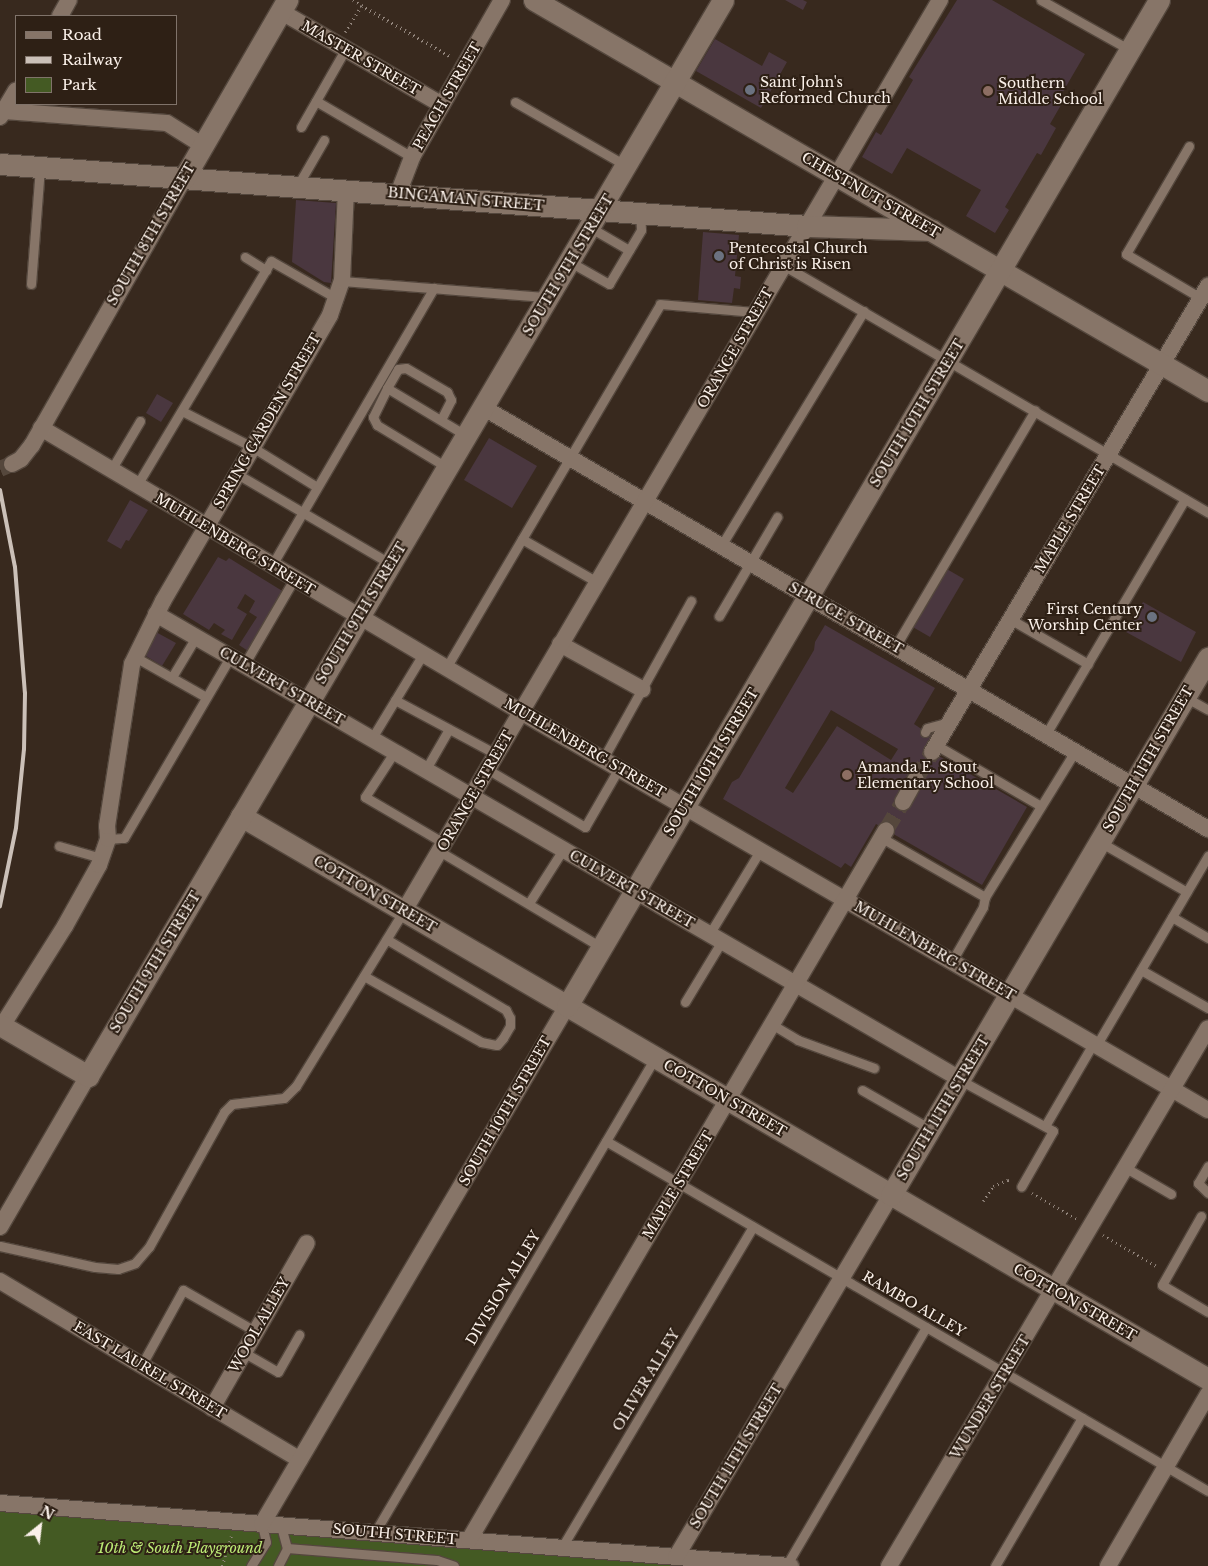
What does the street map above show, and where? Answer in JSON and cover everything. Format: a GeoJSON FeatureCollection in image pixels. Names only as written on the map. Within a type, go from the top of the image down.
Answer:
{"type":"FeatureCollection","features":[{"type":"Feature","properties":{"kind":"street"},"geometry":{"type":"LineString","coordinates":[[61,15],[69,0]]}},
{"type":"Feature","properties":{"kind":"street","name":"PEACH STREET"},"geometry":{"type":"LineString","coordinates":[[398,194],[412,157],[502,0]]}},
{"type":"Feature","properties":{"kind":"street","name":"CHESTNUT STREET"},"geometry":{"type":"LineString","coordinates":[[534,0],[1208,391]]}},
{"type":"Feature","properties":{"kind":"street","name":"SOUTH 9TH STREET"},"geometry":{"type":"LineString","coordinates":[[0,1227],[241,816],[550,297],[723,0]]}},
{"type":"Feature","properties":{"kind":"street","name":"ORANGE STREET"},"geometry":{"type":"LineString","coordinates":[[404,911],[940,0]]}},
{"type":"Feature","properties":{"kind":"street","name":"SOUTH 10TH STREET"},"geometry":{"type":"LineString","coordinates":[[262,1524],[601,947],[1002,271],[1159,0]]}},
{"type":"Feature","properties":{"kind":"street","name":"MASTER STREET"},"geometry":{"type":"LineString","coordinates":[[284,5],[342,46],[442,105]]}},
{"type":"Feature","properties":{"kind":"street","name":"SOUTH 8TH STREET"},"geometry":{"type":"LineString","coordinates":[[12,464],[21,459],[41,428],[284,5]]}},
{"type":"Feature","properties":{"kind":"street"},"geometry":{"type":"LineString","coordinates":[[15,92],[2,114],[167,123],[202,145]]}},
{"type":"Feature","properties":{"kind":"street","name":"BINGAMAN STREET"},"geometry":{"type":"LineString","coordinates":[[0,164],[807,226],[932,230]]}},
{"type":"Feature","properties":{"kind":"street","name":"SPRING GARDEN STREET"},"geometry":{"type":"LineString","coordinates":[[1,1025],[65,926],[101,858],[108,839],[107,826],[135,657],[156,614],[206,526],[330,315],[342,281],[346,190]]}},
{"type":"Feature","properties":{"kind":"street","name":"MAPLE STREET"},"geometry":{"type":"LineString","coordinates":[[934,748],[1108,454],[1163,365],[1204,292]]}},
{"type":"Feature","properties":{"kind":"street","name":"SPRUCE STREET"},"geometry":{"type":"LineString","coordinates":[[484,408],[808,597],[969,688],[1208,829]]}},
{"type":"Feature","properties":{"kind":"street","name":"MUHLENBERG STREET"},"geometry":{"type":"LineString","coordinates":[[41,428],[520,712],[762,850],[1208,1110]]}},
{"type":"Feature","properties":{"kind":"street","name":"CULVERT STREET"},"geometry":{"type":"LineString","coordinates":[[156,614],[473,795],[960,1080]]}},
{"type":"Feature","properties":{"kind":"street"},"geometry":{"type":"LineString","coordinates":[[560,644],[642,689]]}},
{"type":"Feature","properties":{"kind":"street","name":"SOUTH 11TH STREET"},"geometry":{"type":"LineString","coordinates":[[676,1557],[1208,658]]}},
{"type":"Feature","properties":{"kind":"street"},"geometry":{"type":"LineString","coordinates":[[903,802],[916,778]]}},
{"type":"Feature","properties":{"kind":"street","name":"COTTON STREET"},"geometry":{"type":"LineString","coordinates":[[241,816],[1208,1380]]}},
{"type":"Feature","properties":{"kind":"street","name":"MAPLE STREET"},"geometry":{"type":"LineString","coordinates":[[469,1540],[884,834]]}},
{"type":"Feature","properties":{"kind":"street"},"geometry":{"type":"LineString","coordinates":[[1,1025],[88,1076]]}},
{"type":"Feature","properties":{"kind":"street","name":"WUNDER STREET"},"geometry":{"type":"LineString","coordinates":[[889,1566],[1208,1028]]}},
{"type":"Feature","properties":{"kind":"street","name":"WOOL ALLEY"},"geometry":{"type":"LineString","coordinates":[[212,1408],[307,1242]]}},
{"type":"Feature","properties":{"kind":"street","name":"EAST LAUREL STREET"},"geometry":{"type":"LineString","coordinates":[[0,1281],[300,1460]]}},
{"type":"Feature","properties":{"kind":"street"},"geometry":{"type":"LineString","coordinates":[[1108,1566],[1208,1394]]}},
{"type":"Feature","properties":{"kind":"street","name":"SOUTH STREET"},"geometry":{"type":"LineString","coordinates":[[0,1503],[790,1566]]}},
{"type":"Feature","properties":{"kind":"lane"},"geometry":{"type":"LineString","coordinates":[[1041,0],[1130,50]]}},
{"type":"Feature","properties":{"kind":"lane"},"geometry":{"type":"LineString","coordinates":[[301,127],[316,101],[342,46]]}},
{"type":"Feature","properties":{"kind":"lane"},"geometry":{"type":"LineString","coordinates":[[316,101],[412,157]]}},
{"type":"Feature","properties":{"kind":"lane"},"geometry":{"type":"LineString","coordinates":[[515,102],[627,166]]}},
{"type":"Feature","properties":{"kind":"lane"},"geometry":{"type":"LineString","coordinates":[[297,186],[324,140]]}},
{"type":"Feature","properties":{"kind":"lane"},"geometry":{"type":"LineString","coordinates":[[1189,146],[1126,254],[1204,292]]}},
{"type":"Feature","properties":{"kind":"lane"},"geometry":{"type":"LineString","coordinates":[[31,284],[40,167]]}},
{"type":"Feature","properties":{"kind":"lane"},"geometry":{"type":"LineString","coordinates":[[570,262],[609,284],[641,230],[640,213]]}},
{"type":"Feature","properties":{"kind":"lane"},"geometry":{"type":"LineString","coordinates":[[590,228],[629,250]]}},
{"type":"Feature","properties":{"kind":"lane"},"geometry":{"type":"LineString","coordinates":[[245,257],[266,270]]}},
{"type":"Feature","properties":{"kind":"lane"},"geometry":{"type":"LineString","coordinates":[[137,485],[271,261],[336,298]]}},
{"type":"Feature","properties":{"kind":"lane"},"geometry":{"type":"LineString","coordinates":[[783,265],[1208,512]]}},
{"type":"Feature","properties":{"kind":"lane"},"geometry":{"type":"LineString","coordinates":[[342,281],[550,297]]}},
{"type":"Feature","properties":{"kind":"lane"},"geometry":{"type":"LineString","coordinates":[[272,565],[434,288]]}},
{"type":"Feature","properties":{"kind":"lane"},"geometry":{"type":"LineString","coordinates":[[446,668],[660,304],[756,312]]}},
{"type":"Feature","properties":{"kind":"lane"},"geometry":{"type":"LineString","coordinates":[[721,546],[864,311]]}},
{"type":"Feature","properties":{"kind":"lane"},"geometry":{"type":"LineString","coordinates":[[441,420],[451,400],[447,392],[415,373],[398,369],[373,416],[377,425],[448,468]]}},
{"type":"Feature","properties":{"kind":"lane"},"geometry":{"type":"LineString","coordinates":[[387,388],[467,436]]}},
{"type":"Feature","properties":{"kind":"lane"},"geometry":{"type":"LineString","coordinates":[[182,410],[252,447],[317,487]]}},
{"type":"Feature","properties":{"kind":"lane"},"geometry":{"type":"LineString","coordinates":[[895,647],[1034,410]]}},
{"type":"Feature","properties":{"kind":"lane"},"geometry":{"type":"LineString","coordinates":[[111,470],[140,421]]}},
{"type":"Feature","properties":{"kind":"lane"},"geometry":{"type":"LineString","coordinates":[[237,474],[391,564]]}},
{"type":"Feature","properties":{"kind":"lane"},"geometry":{"type":"LineString","coordinates":[[1046,734],[1185,499]]}},
{"type":"Feature","properties":{"kind":"lane"},"geometry":{"type":"LineString","coordinates":[[719,616],[777,516]]}},
{"type":"Feature","properties":{"kind":"lane"},"geometry":{"type":"LineString","coordinates":[[522,538],[597,582]]}},
{"type":"Feature","properties":{"kind":"lane"},"geometry":{"type":"LineString","coordinates":[[108,839],[124,838],[206,697],[237,661],[294,579]]}},
{"type":"Feature","properties":{"kind":"lane"},"geometry":{"type":"LineString","coordinates":[[603,759],[691,601]]}},
{"type":"Feature","properties":{"kind":"lane"},"geometry":{"type":"LineString","coordinates":[[1010,619],[1088,664]]}},
{"type":"Feature","properties":{"kind":"lane"},"geometry":{"type":"LineString","coordinates":[[172,677],[196,637]]}},
{"type":"Feature","properties":{"kind":"lane"},"geometry":{"type":"LineString","coordinates":[[372,738],[423,654]]}},
{"type":"Feature","properties":{"kind":"lane"},"geometry":{"type":"LineString","coordinates":[[135,657],[206,697]]}},
{"type":"Feature","properties":{"kind":"lane"},"geometry":{"type":"LineString","coordinates":[[1185,697],[1208,710]]}},
{"type":"Feature","properties":{"kind":"lane"},"geometry":{"type":"LineString","coordinates":[[395,700],[496,754]]}},
{"type":"Feature","properties":{"kind":"lane"},"geometry":{"type":"LineString","coordinates":[[925,732],[928,728],[950,722]]}},
{"type":"Feature","properties":{"kind":"lane"},"geometry":{"type":"LineString","coordinates":[[426,768],[449,729]]}},
{"type":"Feature","properties":{"kind":"lane"},"geometry":{"type":"LineString","coordinates":[[934,748],[1039,805]]}},
{"type":"Feature","properties":{"kind":"lane"},"geometry":{"type":"LineString","coordinates":[[395,751],[365,797],[601,947]]}},
{"type":"Feature","properties":{"kind":"lane"},"geometry":{"type":"LineString","coordinates":[[952,961],[983,907],[985,897],[1039,805],[1048,797],[1075,751]]}},
{"type":"Feature","properties":{"kind":"lane"},"geometry":{"type":"LineString","coordinates":[[487,769],[585,827],[619,768]]}},
{"type":"Feature","properties":{"kind":"lane"},"geometry":{"type":"LineString","coordinates":[[884,834],[985,897]]}},
{"type":"Feature","properties":{"kind":"lane"},"geometry":{"type":"LineString","coordinates":[[1100,842],[1187,892]]}},
{"type":"Feature","properties":{"kind":"lane"},"geometry":{"type":"LineString","coordinates":[[59,846],[101,858]]}},
{"type":"Feature","properties":{"kind":"lane"},"geometry":{"type":"LineString","coordinates":[[529,903],[564,848]]}},
{"type":"Feature","properties":{"kind":"lane"},"geometry":{"type":"LineString","coordinates":[[685,1002],[716,937],[762,850]]}},
{"type":"Feature","properties":{"kind":"lane"},"geometry":{"type":"LineString","coordinates":[[1021,1186],[1053,1131],[1045,1126],[1141,970],[1208,856]]}},
{"type":"Feature","properties":{"kind":"lane"},"geometry":{"type":"LineString","coordinates":[[0,1246],[95,1267],[118,1269],[135,1263],[149,1247],[224,1112],[232,1104],[284,1098],[296,1086],[404,911]]}},
{"type":"Feature","properties":{"kind":"lane"},"geometry":{"type":"LineString","coordinates":[[1172,917],[1208,938]]}},
{"type":"Feature","properties":{"kind":"lane"},"geometry":{"type":"LineString","coordinates":[[364,976],[482,1042],[496,1044],[504,1038],[510,1026],[510,1018],[506,1010],[386,939]]}},
{"type":"Feature","properties":{"kind":"lane"},"geometry":{"type":"LineString","coordinates":[[1141,970],[1208,1008]]}},
{"type":"Feature","properties":{"kind":"lane"},"geometry":{"type":"LineString","coordinates":[[773,1025],[798,1040],[874,1068]]}},
{"type":"Feature","properties":{"kind":"lane","name":"DIVISION ALLEY"},"geometry":{"type":"LineString","coordinates":[[374,1532],[656,1058]]}},
{"type":"Feature","properties":{"kind":"lane","name":"CULVERT STREET"},"geometry":{"type":"LineString","coordinates":[[960,1080],[1045,1126]]}},
{"type":"Feature","properties":{"kind":"lane"},"geometry":{"type":"LineString","coordinates":[[862,1090],[930,1129]]}},
{"type":"Feature","properties":{"kind":"lane","name":"RAMBO ALLEY"},"geometry":{"type":"LineString","coordinates":[[606,1141],[1208,1491]]}},
{"type":"Feature","properties":{"kind":"lane"},"geometry":{"type":"LineString","coordinates":[[1208,1166],[1198,1183],[1208,1193]]}},
{"type":"Feature","properties":{"kind":"lane"},"geometry":{"type":"LineString","coordinates":[[1126,1168],[1170,1194]]}},
{"type":"Feature","properties":{"kind":"lane"},"geometry":{"type":"LineString","coordinates":[[1201,1216],[1162,1285],[1208,1312]]}},
{"type":"Feature","properties":{"kind":"lane","name":"OLIVER ALLEY"},"geometry":{"type":"LineString","coordinates":[[562,1547],[753,1227]]}},
{"type":"Feature","properties":{"kind":"lane"},"geometry":{"type":"LineString","coordinates":[[142,1366],[183,1290],[255,1331]]}},
{"type":"Feature","properties":{"kind":"lane"},"geometry":{"type":"LineString","coordinates":[[786,1566],[926,1327]]}},
{"type":"Feature","properties":{"kind":"lane"},"geometry":{"type":"LineString","coordinates":[[243,1352],[278,1372],[300,1335]]}},
{"type":"Feature","properties":{"kind":"lane"},"geometry":{"type":"LineString","coordinates":[[995,1566],[1082,1418]]}},
{"type":"Feature","properties":{"kind":"lane"},"geometry":{"type":"LineString","coordinates":[[251,1566],[266,1542],[262,1524]]}},
{"type":"Feature","properties":{"kind":"lane"},"geometry":{"type":"LineString","coordinates":[[278,1566],[287,1548],[281,1526]]}},
{"type":"Feature","properties":{"kind":"lane"},"geometry":{"type":"LineString","coordinates":[[287,1548],[437,1560],[454,1566]]}},
{"type":"Feature","properties":{"kind":"path"},"geometry":{"type":"LineString","coordinates":[[353,0],[465,65]]}},
{"type":"Feature","properties":{"kind":"path"},"geometry":{"type":"LineString","coordinates":[[342,46],[361,6],[465,65]]}},
{"type":"Feature","properties":{"kind":"path"},"geometry":{"type":"LineString","coordinates":[[983,1201],[993,1186],[1008,1180],[1168,1273]]}},
{"type":"Feature","properties":{"kind":"path"},"geometry":{"type":"LineString","coordinates":[[222,1566],[232,1533]]}},
{"type":"Feature","properties":{"kind":"green space","name":"10th & South Playground"},"geometry":{"type":"Polygon","coordinates":[[[0,1503],[790,1566],[0,1566],[0,1503]]]}},
{"type":"Feature","properties":{"kind":"building"},"geometry":{"type":"Polygon","coordinates":[[[785,0],[803,0],[807,2],[803,10],[785,0]]]}},
{"type":"Feature","properties":{"kind":"building","name":"Southern Middle School"},"geometry":{"type":"Polygon","coordinates":[[[957,0],[992,0],[1085,54],[1057,102],[1061,105],[1050,124],[1056,128],[1041,155],[1037,153],[1005,207],[1009,210],[995,233],[966,216],[981,190],[907,148],[892,174],[862,157],[876,132],[881,135],[913,80],[909,77],[957,0]]]}},
{"type":"Feature","properties":{"kind":"building","name":"Saint John's Reformed Church"},"geometry":{"type":"Polygon","coordinates":[[[715,39],[762,66],[769,52],[787,62],[761,108],[696,71],[715,39]]]}},
{"type":"Feature","properties":{"kind":"building"},"geometry":{"type":"Polygon","coordinates":[[[296,200],[336,203],[331,283],[324,282],[292,262],[296,200]]]}},
{"type":"Feature","properties":{"kind":"building","name":"Pentecostal Church of Christ is Risen"},"geometry":{"type":"Polygon","coordinates":[[[703,232],[739,235],[735,276],[741,277],[740,289],[734,288],[732,303],[698,300],[703,232]]]}},
{"type":"Feature","properties":{"kind":"building"},"geometry":{"type":"Polygon","coordinates":[[[157,394],[173,403],[161,422],[146,413],[157,394]]]}},
{"type":"Feature","properties":{"kind":"building"},"geometry":{"type":"Polygon","coordinates":[[[489,438],[537,466],[512,508],[464,480],[489,438]]]}},
{"type":"Feature","properties":{"kind":"building"},"geometry":{"type":"Polygon","coordinates":[[[130,500],[148,510],[129,541],[126,540],[121,549],[107,541],[130,500]]]}},
{"type":"Feature","properties":{"kind":"building"},"geometry":{"type":"Polygon","coordinates":[[[218,557],[226,561],[229,558],[284,592],[248,651],[239,645],[257,617],[249,612],[255,601],[245,594],[237,608],[247,614],[232,640],[221,634],[225,630],[214,623],[209,630],[183,614],[218,557]]]}},
{"type":"Feature","properties":{"kind":"building"},"geometry":{"type":"Polygon","coordinates":[[[945,568],[964,579],[930,637],[911,626],[945,568]]]}},
{"type":"Feature","properties":{"kind":"building","name":"First Century Worship Center"},"geometry":{"type":"Polygon","coordinates":[[[1143,602],[1196,632],[1181,662],[1126,632],[1143,602]]]}},
{"type":"Feature","properties":{"kind":"building","name":"Amanda E. Stout Elementary School"},"geometry":{"type":"Polygon","coordinates":[[[825,625],[935,688],[914,724],[932,736],[925,748],[1027,807],[982,885],[876,824],[851,867],[845,863],[841,868],[723,799],[732,782],[739,778],[814,650],[815,642],[825,625]],[[831,710],[785,788],[793,793],[837,726],[891,760],[898,749],[831,710]],[[909,775],[895,799],[911,804],[924,783],[909,775]]]}},
{"type":"Feature","properties":{"kind":"building"},"geometry":{"type":"Polygon","coordinates":[[[154,631],[176,643],[162,666],[141,653],[154,631]]]}},
{"type":"Feature","properties":{"kind":"tunnel"},"geometry":{"type":"LineString","coordinates":[[0,469],[12,464]]}},
{"type":"Feature","properties":{"kind":"tunnel"},"geometry":{"type":"LineString","coordinates":[[916,779],[932,752]]}},
{"type":"Feature","properties":{"kind":"tunnel"},"geometry":{"type":"LineString","coordinates":[[886,830],[903,802]]}},
{"type":"Feature","properties":{"kind":"railway"},"geometry":{"type":"LineString","coordinates":[[0,490],[15,567],[25,693],[24,749],[16,828],[0,906]]}},
{"type":"Feature","properties":{"kind":"place","name":"Saint John's Reformed Church"},"geometry":{"type":"Point","coordinates":[750,90]}},
{"type":"Feature","properties":{"kind":"place","name":"Southern Middle School"},"geometry":{"type":"Point","coordinates":[988,91]}},
{"type":"Feature","properties":{"kind":"place","name":"Pentecostal Church of Christ is Risen"},"geometry":{"type":"Point","coordinates":[719,256]}},
{"type":"Feature","properties":{"kind":"place","name":"First Century Worship Center"},"geometry":{"type":"Point","coordinates":[1152,617]}},
{"type":"Feature","properties":{"kind":"place","name":"Amanda E. Stout Elementary School"},"geometry":{"type":"Point","coordinates":[847,775]}}]}
